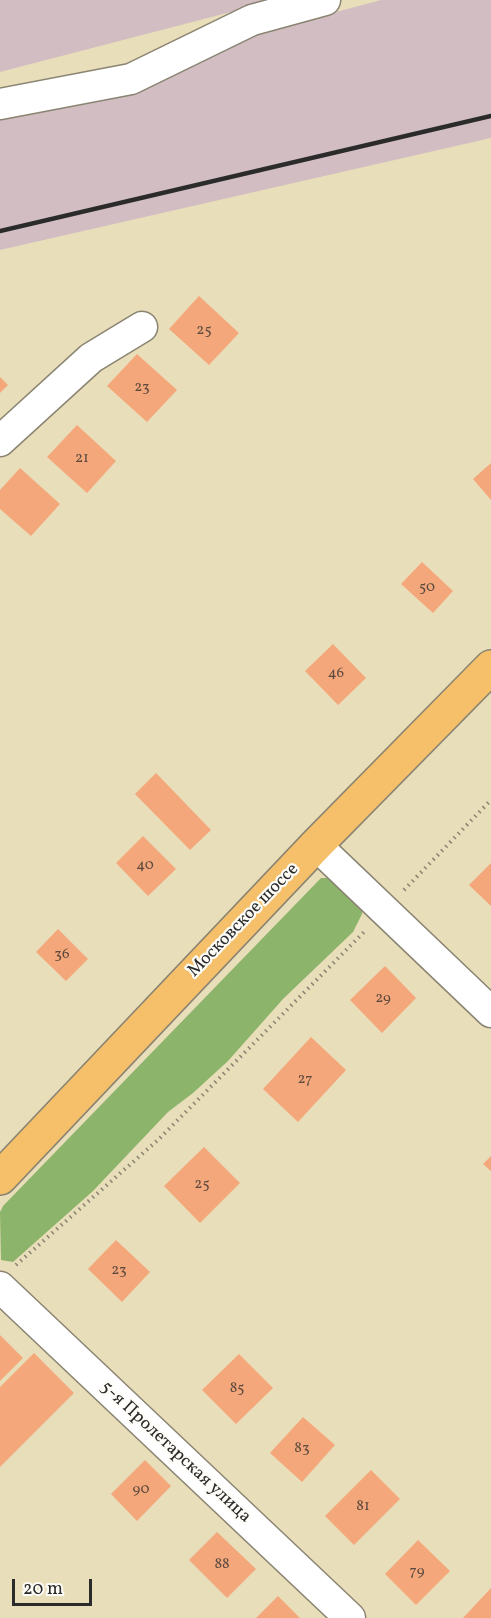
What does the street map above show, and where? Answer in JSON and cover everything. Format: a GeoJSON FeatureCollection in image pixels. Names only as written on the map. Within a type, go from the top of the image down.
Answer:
{"type":"FeatureCollection","features":[{"type":"Feature","properties":{"kind":"highway","name":"Московское шоссе"},"geometry":{"type":"LineString","coordinates":[[0,1178],[316,845],[491,667]]}},
{"type":"Feature","properties":{"kind":"street"},"geometry":{"type":"LineString","coordinates":[[0,104],[131,79],[252,20],[325,0]]}},
{"type":"Feature","properties":{"kind":"street"},"geometry":{"type":"LineString","coordinates":[[0,441],[91,358],[142,327]]}},
{"type":"Feature","properties":{"kind":"street"},"geometry":{"type":"LineString","coordinates":[[316,845],[491,1012]]}},
{"type":"Feature","properties":{"kind":"street","name":"5-я Пролетарская улица"},"geometry":{"type":"LineString","coordinates":[[4,1279],[350,1618]]}},
{"type":"Feature","properties":{"kind":"path"},"geometry":{"type":"LineString","coordinates":[[4,1279],[158,1140],[385,911],[491,800]]}},
{"type":"Feature","properties":{"kind":"shaded area"},"geometry":{"type":"Polygon","coordinates":[[[0,0],[277,0],[0,72],[0,0]]]}},
{"type":"Feature","properties":{"kind":"shaded area"},"geometry":{"type":"Polygon","coordinates":[[[381,0],[491,0],[491,138],[0,250],[0,120],[139,92],[261,32],[381,0]]]}},
{"type":"Feature","properties":{"kind":"green space"},"geometry":{"type":"Polygon","coordinates":[[[321,878],[335,878],[364,902],[362,914],[353,932],[283,999],[228,1061],[168,1112],[93,1191],[13,1262],[1,1260],[0,1212],[3,1206],[321,878]]]}},
{"type":"Feature","properties":{"kind":"building"},"geometry":{"type":"Polygon","coordinates":[[[199,296],[239,333],[209,365],[169,329],[199,296]]]}},
{"type":"Feature","properties":{"kind":"building"},"geometry":{"type":"Polygon","coordinates":[[[137,354],[177,390],[147,422],[107,386],[137,354]]]}},
{"type":"Feature","properties":{"kind":"building"},"geometry":{"type":"Polygon","coordinates":[[[0,377],[8,385],[0,393],[0,377]]]}},
{"type":"Feature","properties":{"kind":"building"},"geometry":{"type":"Polygon","coordinates":[[[77,425],[116,461],[87,493],[47,457],[77,425]]]}},
{"type":"Feature","properties":{"kind":"building"},"geometry":{"type":"Polygon","coordinates":[[[491,463],[491,500],[473,479],[491,463]]]}},
{"type":"Feature","properties":{"kind":"building"},"geometry":{"type":"Polygon","coordinates":[[[20,468],[60,504],[31,536],[0,509],[0,490],[20,468]]]}},
{"type":"Feature","properties":{"kind":"building"},"geometry":{"type":"Polygon","coordinates":[[[422,562],[453,591],[433,613],[401,584],[422,562]]]}},
{"type":"Feature","properties":{"kind":"building"},"geometry":{"type":"Polygon","coordinates":[[[333,644],[366,678],[338,705],[305,671],[333,644]]]}},
{"type":"Feature","properties":{"kind":"building"},"geometry":{"type":"Polygon","coordinates":[[[156,773],[211,830],[190,850],[135,794],[156,773]]]}},
{"type":"Feature","properties":{"kind":"building"},"geometry":{"type":"Polygon","coordinates":[[[143,836],[176,869],[148,896],[116,863],[143,836]]]}},
{"type":"Feature","properties":{"kind":"building"},"geometry":{"type":"Polygon","coordinates":[[[491,863],[491,906],[469,885],[491,863]]]}},
{"type":"Feature","properties":{"kind":"building"},"geometry":{"type":"Polygon","coordinates":[[[58,929],[88,959],[66,981],[36,952],[58,929]]]}},
{"type":"Feature","properties":{"kind":"building"},"geometry":{"type":"Polygon","coordinates":[[[385,966],[416,998],[382,1033],[350,1000],[385,966]]]}},
{"type":"Feature","properties":{"kind":"building"},"geometry":{"type":"Polygon","coordinates":[[[311,1037],[346,1070],[298,1122],[263,1089],[311,1037]]]}},
{"type":"Feature","properties":{"kind":"building"},"geometry":{"type":"Polygon","coordinates":[[[204,1147],[240,1183],[200,1223],[164,1186],[204,1147]]]}},
{"type":"Feature","properties":{"kind":"building"},"geometry":{"type":"Polygon","coordinates":[[[491,1156],[491,1171],[483,1164],[491,1156]]]}},
{"type":"Feature","properties":{"kind":"building"},"geometry":{"type":"Polygon","coordinates":[[[116,1240],[150,1272],[122,1302],[88,1269],[116,1240]]]}},
{"type":"Feature","properties":{"kind":"building"},"geometry":{"type":"Polygon","coordinates":[[[0,1335],[23,1358],[0,1381],[0,1335]]]}},
{"type":"Feature","properties":{"kind":"building"},"geometry":{"type":"Polygon","coordinates":[[[34,1353],[74,1393],[0,1467],[0,1387],[34,1353]]]}},
{"type":"Feature","properties":{"kind":"building"},"geometry":{"type":"Polygon","coordinates":[[[239,1354],[273,1388],[236,1424],[202,1390],[239,1354]]]}},
{"type":"Feature","properties":{"kind":"building"},"geometry":{"type":"Polygon","coordinates":[[[303,1417],[335,1445],[302,1482],[270,1453],[303,1417]]]}},
{"type":"Feature","properties":{"kind":"building"},"geometry":{"type":"Polygon","coordinates":[[[145,1460],[171,1486],[137,1521],[111,1494],[145,1460]]]}},
{"type":"Feature","properties":{"kind":"building"},"geometry":{"type":"Polygon","coordinates":[[[371,1470],[400,1499],[354,1545],[325,1516],[371,1470]]]}},
{"type":"Feature","properties":{"kind":"building"},"geometry":{"type":"Polygon","coordinates":[[[217,1532],[256,1569],[227,1598],[189,1560],[217,1532]]]}},
{"type":"Feature","properties":{"kind":"building"},"geometry":{"type":"Polygon","coordinates":[[[418,1540],[450,1571],[416,1605],[385,1574],[418,1540]]]}},
{"type":"Feature","properties":{"kind":"building"},"geometry":{"type":"Polygon","coordinates":[[[491,1588],[491,1618],[463,1618],[491,1588]]]}},
{"type":"Feature","properties":{"kind":"building"},"geometry":{"type":"Polygon","coordinates":[[[278,1596],[300,1618],[256,1618],[278,1596]]]}},
{"type":"Feature","properties":{"kind":"railway"},"geometry":{"type":"LineString","coordinates":[[0,231],[491,116]]}}]}
